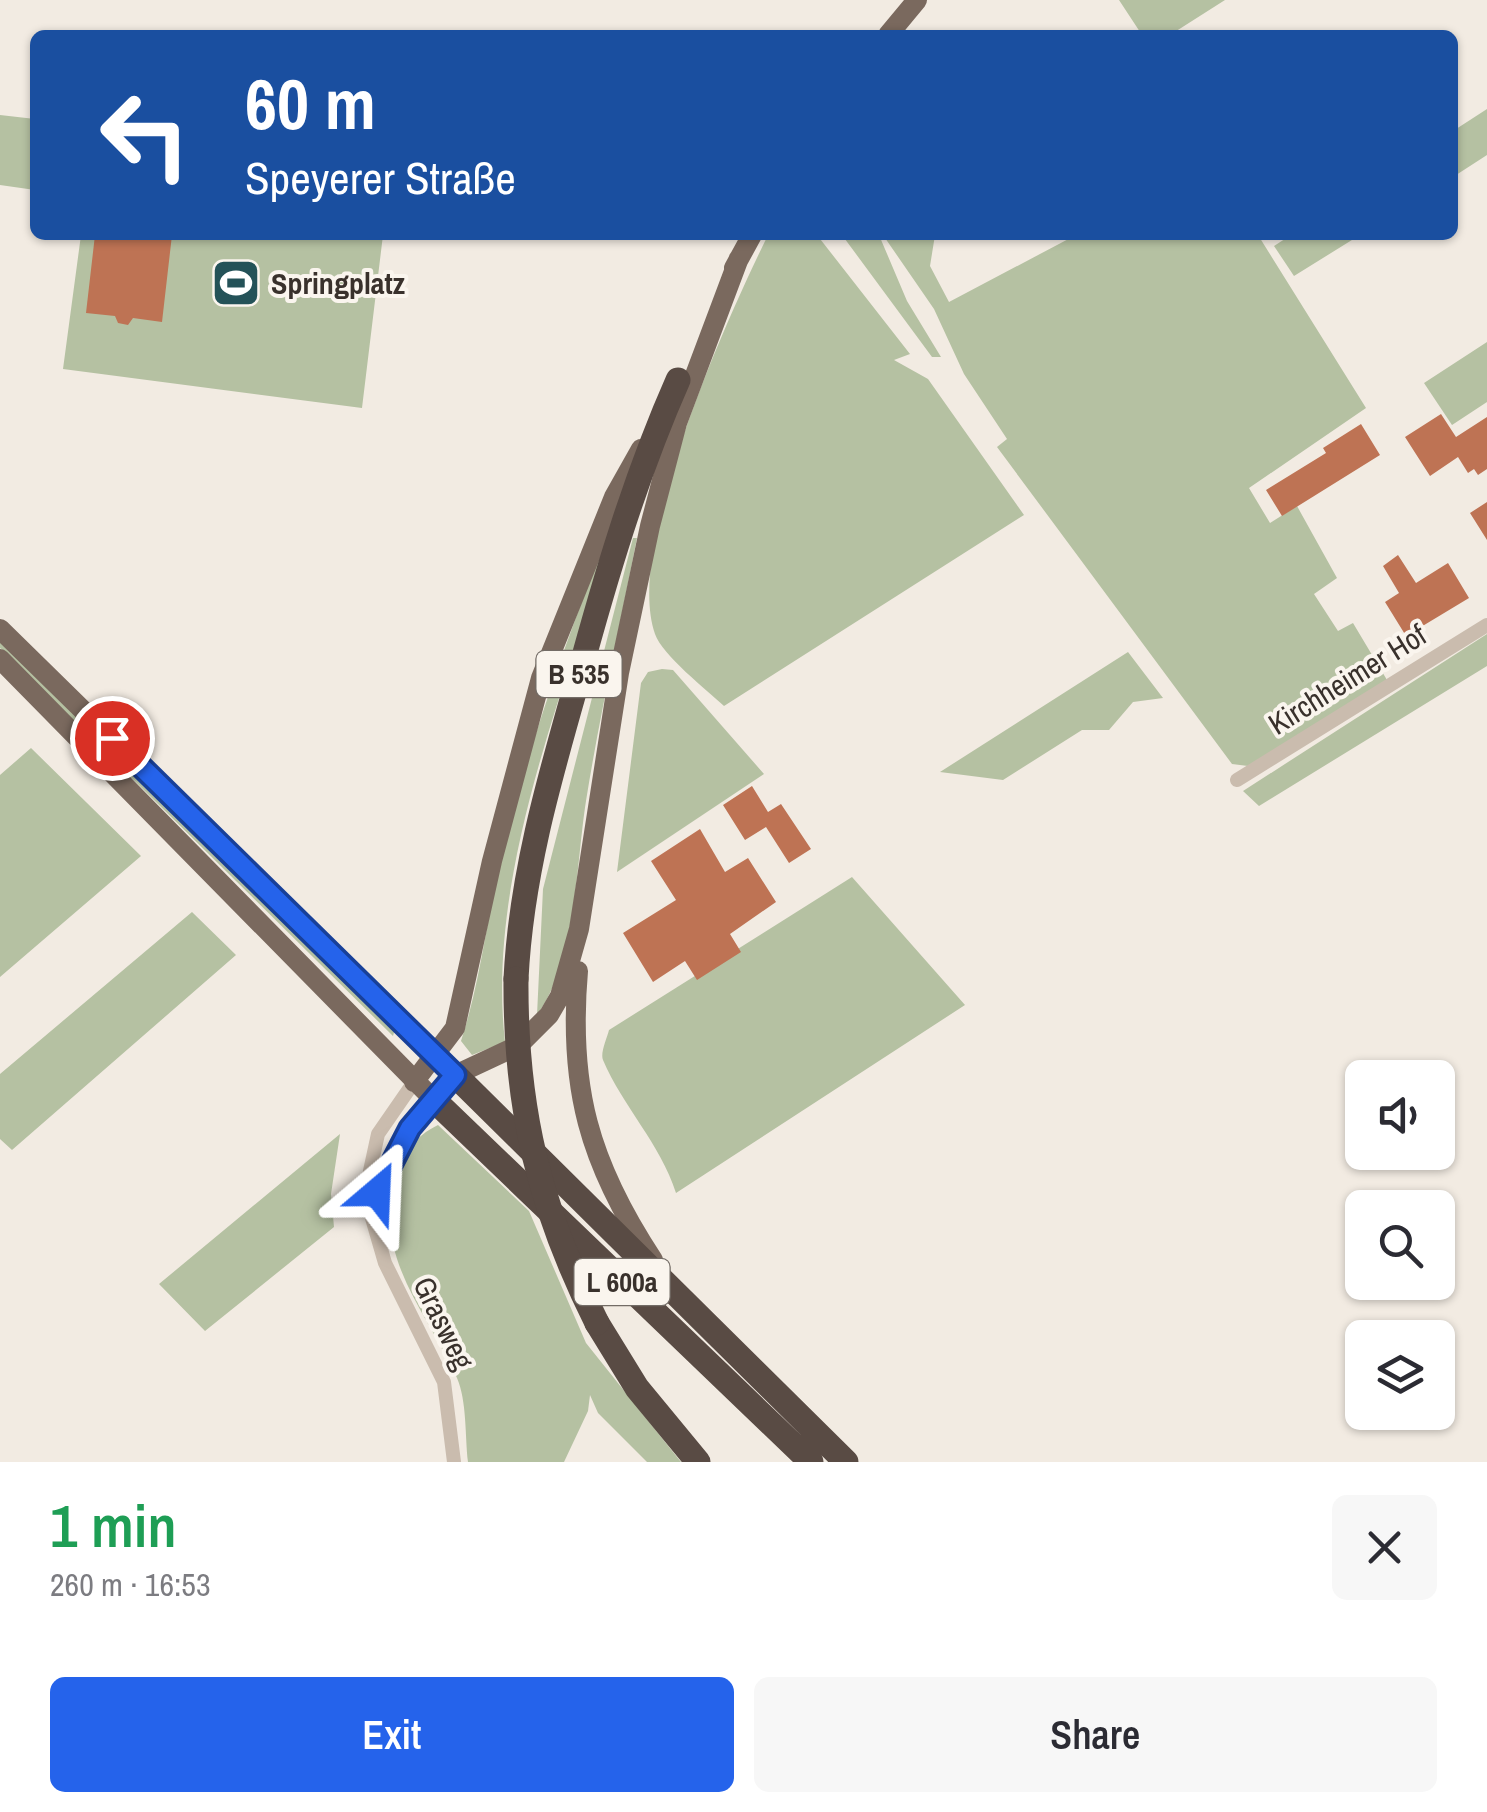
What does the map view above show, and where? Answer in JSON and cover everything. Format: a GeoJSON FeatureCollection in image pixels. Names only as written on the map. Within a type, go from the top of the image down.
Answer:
{"type":"FeatureCollection","features":[{"type":"Feature","properties":{"kind":"highway","name":"B 535"},"geometry":{"type":"LineString","coordinates":[[678,380],[632,497],[540,814],[522,908],[516,979],[518,1067],[526,1131],[557,1238],[597,1323],[637,1388],[698,1462]]}},
{"type":"Feature","properties":{"kind":"highway","name":"L 600a"},"geometry":{"type":"LineString","coordinates":[[455,1075],[672,1290]]}},
{"type":"Feature","properties":{"kind":"highway","name":"L 600a"},"geometry":{"type":"LineString","coordinates":[[435,1100],[811,1462]]}},
{"type":"Feature","properties":{"kind":"highway","name":"B 535"},"geometry":{"type":"LineString","coordinates":[[672,1290],[846,1462]]}},
{"type":"Feature","properties":{"kind":"main road"},"geometry":{"type":"LineString","coordinates":[[892,30],[917,0]]}},
{"type":"Feature","properties":{"kind":"main road","name":"B 535"},"geometry":{"type":"LineString","coordinates":[[678,380],[749,240]]}},
{"type":"Feature","properties":{"kind":"main road","name":"B 535"},"geometry":{"type":"LineString","coordinates":[[672,1290],[615,1199],[592,1146],[578,1091],[574,1049],[579,930],[619,673],[650,526],[678,423],[739,258]]}},
{"type":"Feature","properties":{"kind":"main road"},"geometry":{"type":"LineString","coordinates":[[414,1082],[455,1028],[492,861],[541,678],[614,497],[678,380]]}},
{"type":"Feature","properties":{"kind":"main road","name":"L 600a"},"geometry":{"type":"LineString","coordinates":[[0,629],[455,1075]]}},
{"type":"Feature","properties":{"kind":"main road","name":"L 600a"},"geometry":{"type":"LineString","coordinates":[[0,659],[435,1100]]}},
{"type":"Feature","properties":{"kind":"main road"},"geometry":{"type":"LineString","coordinates":[[435,1100],[455,1075],[519,1045],[549,1014],[560,996],[579,930]]}},
{"type":"Feature","properties":{"kind":"street","name":"Kirchheimer Hof"},"geometry":{"type":"LineString","coordinates":[[1237,780],[1487,625]]}},
{"type":"Feature","properties":{"kind":"street","name":"Grasweg"},"geometry":{"type":"LineString","coordinates":[[414,1082],[389,1114],[370,1156],[365,1194],[373,1210],[384,1262],[444,1382],[454,1462]]}},
{"type":"Feature","properties":{"kind":"street"},"geometry":{"type":"LineString","coordinates":[[373,1210],[392,1158],[435,1100]]}},
{"type":"Feature","properties":{"kind":"green space"},"geometry":{"type":"Polygon","coordinates":[[[1119,0],[1225,0],[1178,30],[1139,30],[1119,0]]]}},
{"type":"Feature","properties":{"kind":"green space"},"geometry":{"type":"Polygon","coordinates":[[[1487,109],[1487,155],[1458,174],[1458,128],[1487,109]]]}},
{"type":"Feature","properties":{"kind":"green space"},"geometry":{"type":"Polygon","coordinates":[[[0,115],[30,118],[30,189],[0,185],[0,115]]]}},
{"type":"Feature","properties":{"kind":"green space"},"geometry":{"type":"Polygon","coordinates":[[[80,240],[382,240],[362,408],[63,369],[80,240]]]}},
{"type":"Feature","properties":{"kind":"green space"},"geometry":{"type":"Polygon","coordinates":[[[766,240],[821,240],[910,354],[894,360],[928,379],[1024,515],[724,706],[675,662],[659,642],[649,595],[666,491],[728,321],[766,240]]]}},
{"type":"Feature","properties":{"kind":"green space"},"geometry":{"type":"Polygon","coordinates":[[[846,240],[881,240],[907,301],[941,357],[932,357],[846,240]]]}},
{"type":"Feature","properties":{"kind":"green space"},"geometry":{"type":"Polygon","coordinates":[[[886,240],[934,240],[930,266],[949,302],[1067,240],[1261,240],[1366,408],[1249,488],[1270,523],[1297,506],[1337,578],[1314,594],[1338,631],[1353,623],[1387,680],[1248,766],[1232,764],[997,447],[1007,439],[964,374],[934,309],[886,240]]]}},
{"type":"Feature","properties":{"kind":"green space"},"geometry":{"type":"Polygon","coordinates":[[[1283,240],[1352,240],[1294,276],[1274,246],[1283,240]]]}},
{"type":"Feature","properties":{"kind":"green space"},"geometry":{"type":"Polygon","coordinates":[[[1487,342],[1487,402],[1452,425],[1424,383],[1487,342]]]}},
{"type":"Feature","properties":{"kind":"green space"},"geometry":{"type":"Polygon","coordinates":[[[608,533],[613,533],[552,720],[518,850],[502,979],[505,1042],[472,1055],[461,1041],[513,813],[550,692],[608,533]]]}},
{"type":"Feature","properties":{"kind":"green space"},"geometry":{"type":"Polygon","coordinates":[[[633,538],[637,538],[592,768],[567,941],[550,994],[537,1015],[543,889],[633,538]]]}},
{"type":"Feature","properties":{"kind":"green space"},"geometry":{"type":"Polygon","coordinates":[[[1487,634],[1487,666],[1259,806],[1243,791],[1487,634]]]}},
{"type":"Feature","properties":{"kind":"green space"},"geometry":{"type":"Polygon","coordinates":[[[0,639],[395,1029],[393,1036],[0,648],[0,639]]]}},
{"type":"Feature","properties":{"kind":"green space"},"geometry":{"type":"Polygon","coordinates":[[[1128,652],[1163,698],[1133,702],[1109,730],[1082,730],[1003,780],[940,772],[1128,652]]]}},
{"type":"Feature","properties":{"kind":"green space"},"geometry":{"type":"Polygon","coordinates":[[[673,670],[764,774],[617,872],[641,683],[648,672],[673,670]]]}},
{"type":"Feature","properties":{"kind":"green space"},"geometry":{"type":"Polygon","coordinates":[[[31,748],[141,856],[0,977],[0,775],[31,748]]]}},
{"type":"Feature","properties":{"kind":"green space"},"geometry":{"type":"Polygon","coordinates":[[[852,877],[965,1005],[676,1193],[661,1158],[603,1060],[609,1030],[852,877]]]}},
{"type":"Feature","properties":{"kind":"green space"},"geometry":{"type":"Polygon","coordinates":[[[192,912],[236,955],[12,1150],[0,1139],[0,1074],[192,912]]]}},
{"type":"Feature","properties":{"kind":"green space"},"geometry":{"type":"Polygon","coordinates":[[[438,1125],[529,1211],[586,1343],[681,1462],[647,1462],[598,1413],[590,1395],[588,1411],[564,1462],[468,1462],[464,1408],[457,1378],[406,1282],[391,1232],[390,1206],[399,1168],[417,1140],[438,1125]]]}},
{"type":"Feature","properties":{"kind":"green space"},"geometry":{"type":"Polygon","coordinates":[[[340,1134],[331,1194],[334,1227],[205,1331],[159,1284],[340,1134]]]}},
{"type":"Feature","properties":{"kind":"building"},"geometry":{"type":"Polygon","coordinates":[[[94,240],[171,240],[162,322],[133,318],[128,325],[118,323],[115,316],[86,313],[94,240]]]}},
{"type":"Feature","properties":{"kind":"building"},"geometry":{"type":"Polygon","coordinates":[[[1441,414],[1456,437],[1487,417],[1487,469],[1478,475],[1474,469],[1468,473],[1458,457],[1430,476],[1405,437],[1441,414]]]}},
{"type":"Feature","properties":{"kind":"building"},"geometry":{"type":"Polygon","coordinates":[[[1361,424],[1380,455],[1282,516],[1266,490],[1326,453],[1323,448],[1361,424]]]}},
{"type":"Feature","properties":{"kind":"building"},"geometry":{"type":"Polygon","coordinates":[[[1487,502],[1487,540],[1470,513],[1487,502]]]}},
{"type":"Feature","properties":{"kind":"building"},"geometry":{"type":"Polygon","coordinates":[[[1398,555],[1416,583],[1448,563],[1469,598],[1406,636],[1385,602],[1399,593],[1383,566],[1398,555]]]}},
{"type":"Feature","properties":{"kind":"building"},"geometry":{"type":"Polygon","coordinates":[[[752,786],[768,812],[781,804],[811,849],[789,863],[766,827],[745,840],[723,805],[752,786]]]}},
{"type":"Feature","properties":{"kind":"building"},"geometry":{"type":"Polygon","coordinates":[[[700,829],[725,872],[748,858],[776,902],[730,934],[741,952],[697,980],[685,961],[653,982],[623,933],[676,900],[651,861],[700,829]]]}},
{"type":"Feature","properties":{"kind":"place","name":"Springplatz"},"geometry":{"type":"Point","coordinates":[236,283]}},
{"type":"Feature","properties":{"kind":"route"},"geometry":{"type":"LineString","coordinates":[[112,738],[455,1075],[410,1128],[377,1192]]}}]}
